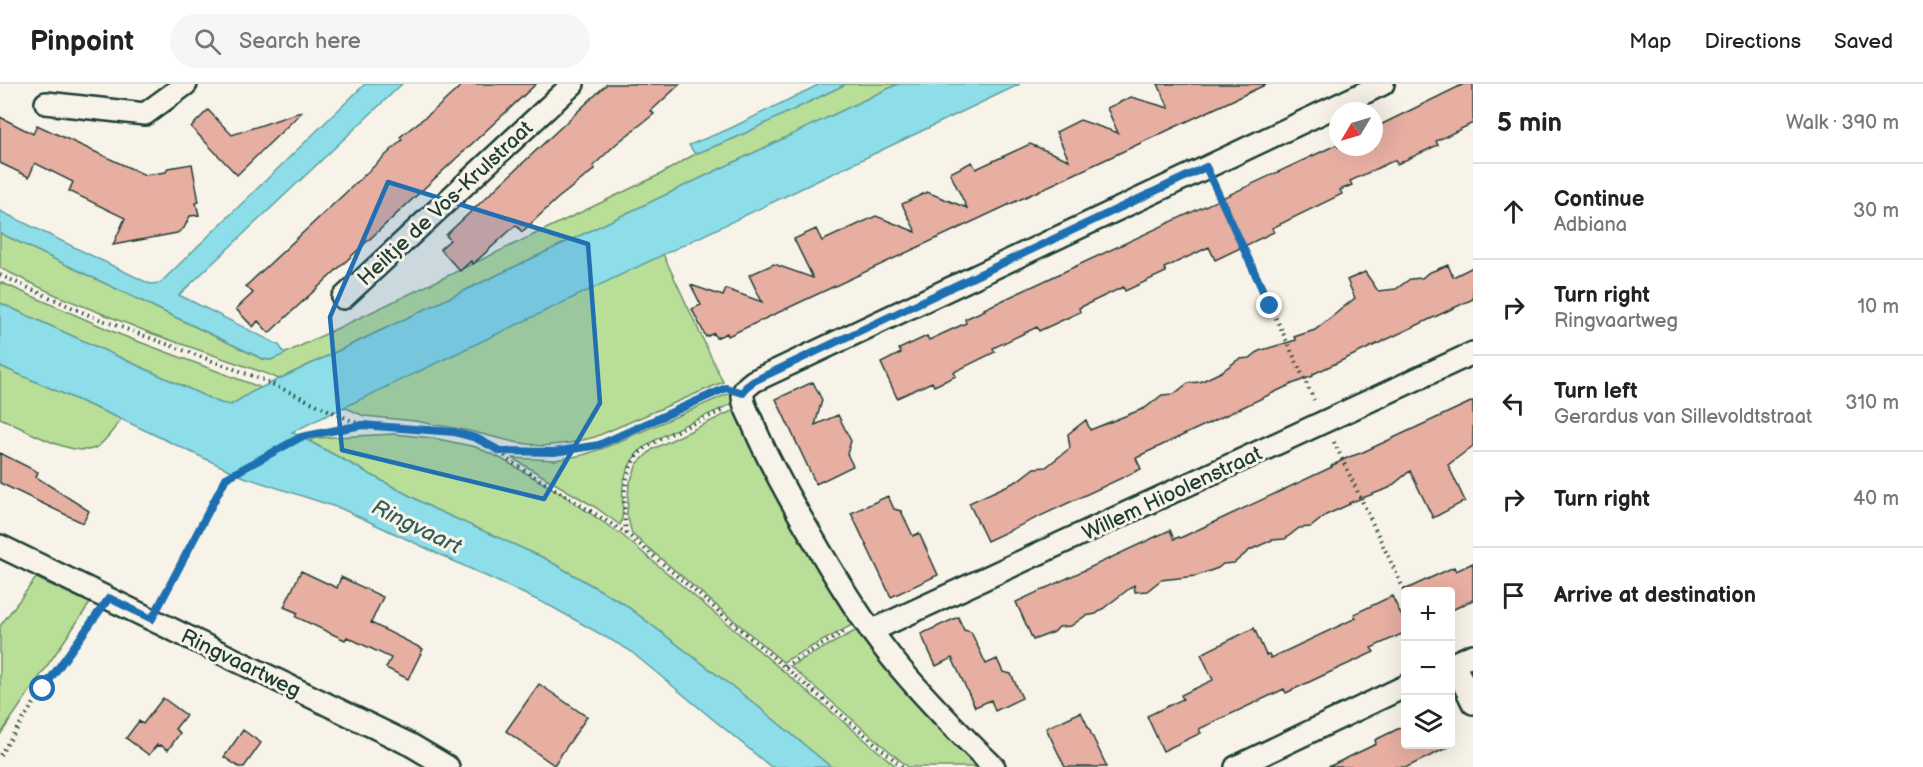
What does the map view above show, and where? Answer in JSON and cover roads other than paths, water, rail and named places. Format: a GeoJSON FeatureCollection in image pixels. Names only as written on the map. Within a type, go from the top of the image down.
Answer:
{"type":"FeatureCollection","features":[{"type":"Feature","properties":{"kind":"street"},"geometry":{"type":"LineString","coordinates":[[46,103],[145,114],[186,84]]}},
{"type":"Feature","properties":{"kind":"street","name":"Heiltje de Vos-Krulstraat"},"geometry":{"type":"LineString","coordinates":[[344,298],[573,84]]}},
{"type":"Feature","properties":{"kind":"street"},"geometry":{"type":"LineString","coordinates":[[994,767],[930,703],[871,631],[842,589],[799,516],[758,435],[743,397],[746,387],[754,381],[1383,84]]}},
{"type":"Feature","properties":{"kind":"street","name":"Willem Hioolenstraat"},"geometry":{"type":"LineString","coordinates":[[871,631],[1473,353]]}},
{"type":"Feature","properties":{"kind":"street","name":"Ringvaartweg"},"geometry":{"type":"LineString","coordinates":[[0,546],[411,745],[448,767]]}},
{"type":"Feature","properties":{"kind":"street"},"geometry":{"type":"LineString","coordinates":[[1459,661],[1473,703]]}},
{"type":"Feature","properties":{"kind":"street"},"geometry":{"type":"LineString","coordinates":[[1236,767],[1401,688]]}},
{"type":"Feature","properties":{"kind":"water"},"geometry":{"type":"Polygon","coordinates":[[[365,84],[402,84],[179,295],[279,345],[285,354],[271,360],[263,359],[0,233],[0,211],[150,284],[160,283],[365,84]]]}},
{"type":"Feature","properties":{"kind":"water"},"geometry":{"type":"Polygon","coordinates":[[[820,84],[846,84],[735,138],[695,154],[689,145],[729,129],[820,84]]]}},
{"type":"Feature","properties":{"kind":"water","name":"Ringvaart"},"geometry":{"type":"Polygon","coordinates":[[[898,84],[1020,84],[292,432],[434,509],[544,558],[624,604],[755,704],[831,767],[771,767],[629,650],[552,607],[342,509],[244,477],[121,419],[0,366],[0,303],[220,403],[231,405],[250,393],[898,84]]]}}]}
